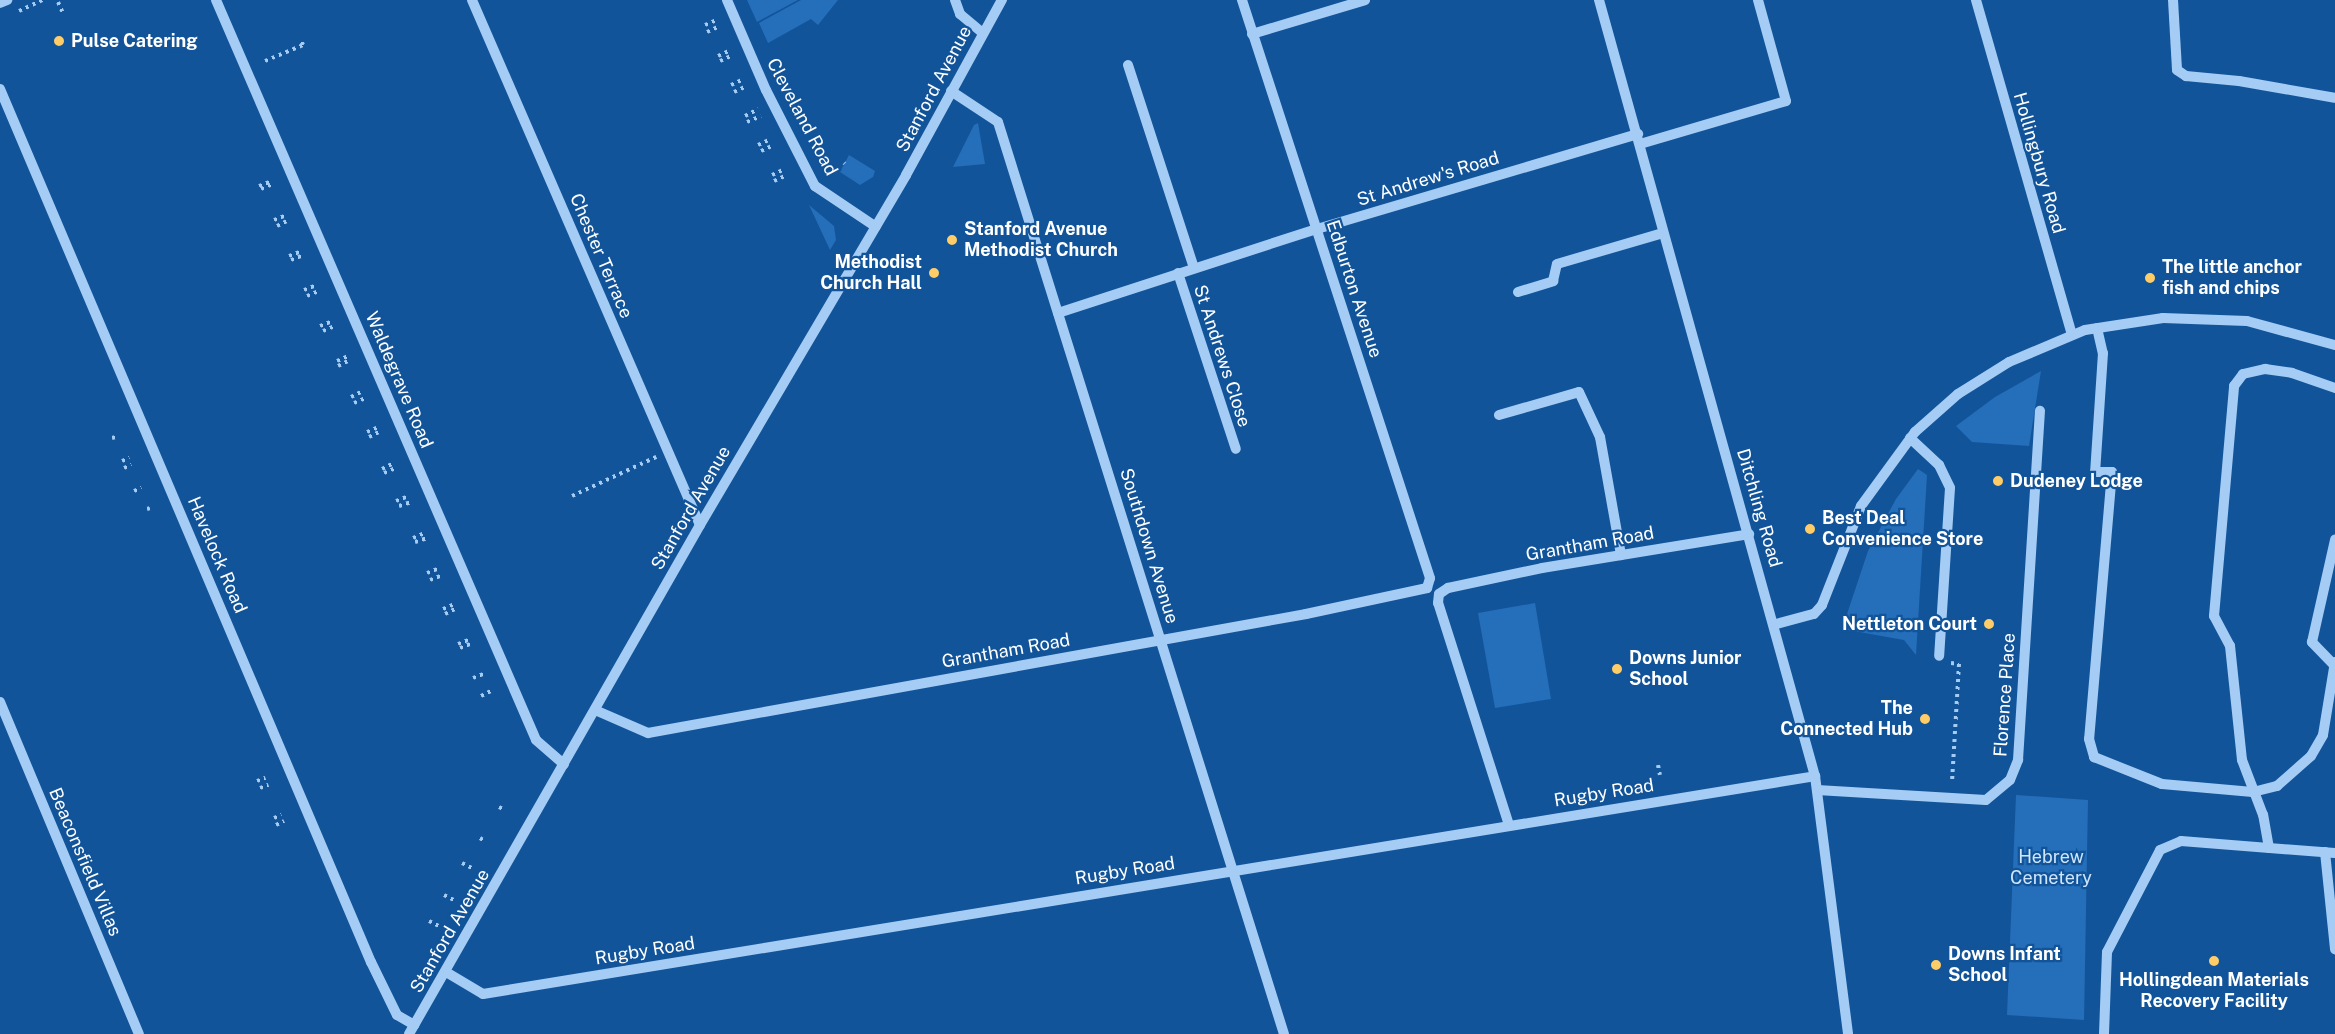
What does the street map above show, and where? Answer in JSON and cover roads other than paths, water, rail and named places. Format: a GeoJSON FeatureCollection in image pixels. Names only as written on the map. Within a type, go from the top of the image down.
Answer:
{"type":"FeatureCollection","features":[{"type":"Feature","properties":{"kind":"street"},"geometry":{"type":"LineString","coordinates":[[0,3],[7,0]]}},
{"type":"Feature","properties":{"kind":"street","name":"Waldegrave Road"},"geometry":{"type":"LineString","coordinates":[[216,0],[536,740],[564,764]]}},
{"type":"Feature","properties":{"kind":"street","name":"Chester Terrace"},"geometry":{"type":"LineString","coordinates":[[472,0],[700,525]]}},
{"type":"Feature","properties":{"kind":"street","name":"Cleveland Road"},"geometry":{"type":"LineString","coordinates":[[727,0],[765,90],[816,186],[876,227]]}},
{"type":"Feature","properties":{"kind":"street"},"geometry":{"type":"LineString","coordinates":[[955,0],[960,14],[983,33]]}},
{"type":"Feature","properties":{"kind":"street","name":"Stanford Avenue"},"geometry":{"type":"LineString","coordinates":[[412,1029],[700,525],[876,227],[1002,0]]}},
{"type":"Feature","properties":{"kind":"street","name":"Edburton Avenue"},"geometry":{"type":"LineString","coordinates":[[1242,0],[1430,578],[1427,588]]}},
{"type":"Feature","properties":{"kind":"street"},"geometry":{"type":"LineString","coordinates":[[1252,34],[1365,0]]}},
{"type":"Feature","properties":{"kind":"street","name":"Ditchling Road"},"geometry":{"type":"LineString","coordinates":[[1599,0],[1663,233],[1776,624],[1815,776],[1848,1034]]}},
{"type":"Feature","properties":{"kind":"street","name":"St Andrew's Road"},"geometry":{"type":"LineString","coordinates":[[1058,313],[1317,229],[1639,139],[1786,101],[1758,0]]}},
{"type":"Feature","properties":{"kind":"street","name":"Hollingbury Road"},"geometry":{"type":"LineString","coordinates":[[1976,0],[2072,335]]}},
{"type":"Feature","properties":{"kind":"street"},"geometry":{"type":"LineString","coordinates":[[2173,0],[2177,70],[2186,76],[2239,81],[2335,98]]}},
{"type":"Feature","properties":{"kind":"street"},"geometry":{"type":"LineString","coordinates":[[1128,65],[1194,268]]}},
{"type":"Feature","properties":{"kind":"street","name":"Havelock Road"},"geometry":{"type":"LineString","coordinates":[[0,89],[371,962],[398,1015],[412,1029]]}},
{"type":"Feature","properties":{"kind":"street","name":"Southdown Avenue"},"geometry":{"type":"LineString","coordinates":[[951,90],[998,122],[1284,1034]]}},
{"type":"Feature","properties":{"kind":"street"},"geometry":{"type":"LineString","coordinates":[[1518,292],[1553,281],[1557,264],[1663,233]]}},
{"type":"Feature","properties":{"kind":"street","name":"St Andrews Close"},"geometry":{"type":"LineString","coordinates":[[1178,273],[1236,449]]}},
{"type":"Feature","properties":{"kind":"street"},"geometry":{"type":"LineString","coordinates":[[1776,624],[1814,614],[1822,606],[1860,506],[1911,438],[1973,382],[2072,335],[2140,320],[2205,317],[2270,325],[2335,345]]}},
{"type":"Feature","properties":{"kind":"street"},"geometry":{"type":"LineString","coordinates":[[2097,328],[2103,353],[2095,472],[2112,472],[2090,748],[2102,764],[2162,784],[2253,792],[2277,786],[2311,756],[2327,724],[2335,663],[2312,642],[2335,540]]}},
{"type":"Feature","properties":{"kind":"street"},"geometry":{"type":"LineString","coordinates":[[2269,848],[2263,815],[2253,792],[2240,749],[2230,646],[2214,616],[2234,386],[2243,374],[2265,369],[2292,373],[2335,388]]}},
{"type":"Feature","properties":{"kind":"street"},"geometry":{"type":"LineString","coordinates":[[1499,415],[1579,392],[1600,437],[1622,555]]}},
{"type":"Feature","properties":{"kind":"street","name":"Florence Place"},"geometry":{"type":"LineString","coordinates":[[1817,790],[1986,800],[1994,796],[2010,780],[2018,760],[2040,411]]}},
{"type":"Feature","properties":{"kind":"street"},"geometry":{"type":"LineString","coordinates":[[1911,438],[1939,465],[1950,488],[1939,656]]}},
{"type":"Feature","properties":{"kind":"street","name":"Grantham Road"},"geometry":{"type":"LineString","coordinates":[[1509,825],[1438,603],[1439,594],[1448,588],[1749,534]]}},
{"type":"Feature","properties":{"kind":"street","name":"Grantham Road"},"geometry":{"type":"LineString","coordinates":[[595,710],[648,734],[1415,594],[1427,588]]}},
{"type":"Feature","properties":{"kind":"street","name":"Beaconsfield Villas"},"geometry":{"type":"LineString","coordinates":[[0,702],[139,1034]]}},
{"type":"Feature","properties":{"kind":"street","name":"Rugby Road"},"geometry":{"type":"LineString","coordinates":[[446,972],[483,994],[1815,776]]}},
{"type":"Feature","properties":{"kind":"street"},"geometry":{"type":"LineString","coordinates":[[2104,1034],[2107,951],[2160,850],[2169,843],[2330,853],[2335,949]]}},
{"type":"Feature","properties":{"kind":"place","name":"Pulse Catering"},"geometry":{"type":"Point","coordinates":[59,41]}},
{"type":"Feature","properties":{"kind":"place","name":"Stanford Avenue Methodist Church"},"geometry":{"type":"Point","coordinates":[952,240]}},
{"type":"Feature","properties":{"kind":"place","name":"Methodist Church Hall"},"geometry":{"type":"Point","coordinates":[934,273]}},
{"type":"Feature","properties":{"kind":"place","name":"The little anchor fish and chips"},"geometry":{"type":"Point","coordinates":[2150,278]}},
{"type":"Feature","properties":{"kind":"place","name":"Dudeney Lodge"},"geometry":{"type":"Point","coordinates":[1998,481]}},
{"type":"Feature","properties":{"kind":"place","name":"Best Deal Convenience Store"},"geometry":{"type":"Point","coordinates":[1810,529]}},
{"type":"Feature","properties":{"kind":"place","name":"Nettleton Court"},"geometry":{"type":"Point","coordinates":[1989,624]}},
{"type":"Feature","properties":{"kind":"place","name":"Downs Junior School"},"geometry":{"type":"Point","coordinates":[1617,669]}},
{"type":"Feature","properties":{"kind":"place","name":"The Connected Hub"},"geometry":{"type":"Point","coordinates":[1925,719]}},
{"type":"Feature","properties":{"kind":"place","name":"Hollingdean Materials Recovery Facility"},"geometry":{"type":"Point","coordinates":[2214,961]}},
{"type":"Feature","properties":{"kind":"place","name":"Downs Infant School"},"geometry":{"type":"Point","coordinates":[1936,965]}},
{"type":"Feature","properties":{"kind":"park label","name":"Hebrew Cemetery"},"geometry":{"type":"Point","coordinates":[2051,868]}}]}
